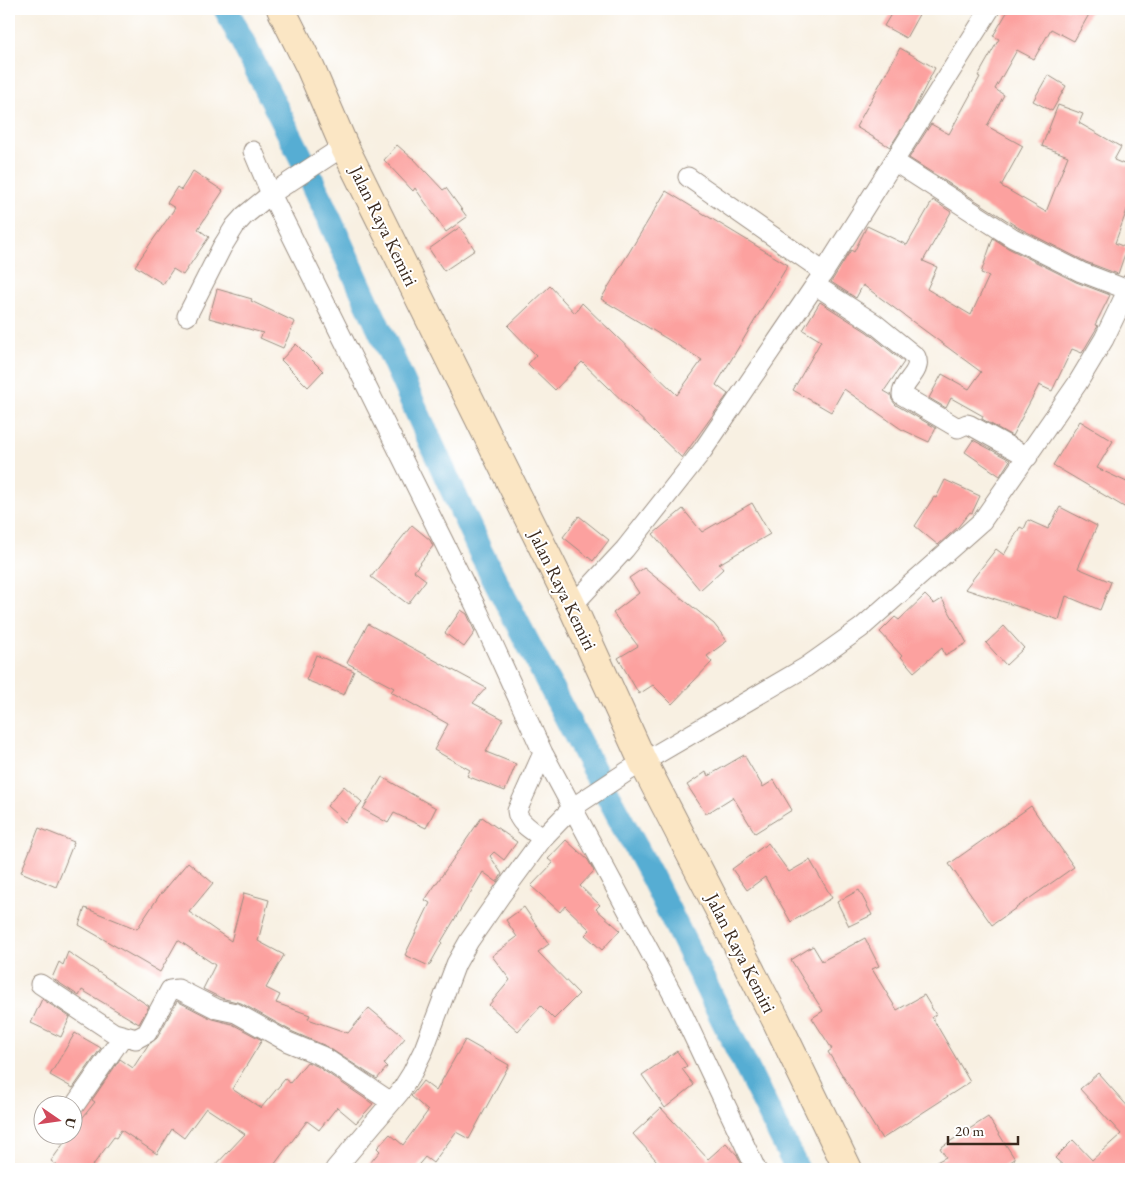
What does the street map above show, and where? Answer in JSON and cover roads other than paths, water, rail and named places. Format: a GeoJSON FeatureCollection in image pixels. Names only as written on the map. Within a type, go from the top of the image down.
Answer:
{"type":"FeatureCollection","features":[{"type":"Feature","properties":{"kind":"main road","name":"Jalan Raya Kemiri"},"geometry":{"type":"LineString","coordinates":[[281,9],[310,67],[339,149],[572,606],[635,766],[775,1018],[848,1169]]}},
{"type":"Feature","properties":{"kind":"street"},"geometry":{"type":"LineString","coordinates":[[572,606],[625,549],[703,450],[820,279],[990,9]]}},
{"type":"Feature","properties":{"kind":"street"},"geometry":{"type":"LineString","coordinates":[[187,316],[235,226],[244,216],[275,192],[339,149]]}},
{"type":"Feature","properties":{"kind":"street"},"geometry":{"type":"LineString","coordinates":[[253,151],[275,192],[479,613],[543,753],[576,806],[678,1006],[756,1169]]}},
{"type":"Feature","properties":{"kind":"street"},"geometry":{"type":"LineString","coordinates":[[335,1169],[391,1102],[412,1073],[424,1049],[453,973],[469,942],[543,838],[576,806],[635,766],[806,667],[861,628],[982,521],[1028,457],[1095,354],[1130,287],[1081,272],[1013,238],[895,162]]}},
{"type":"Feature","properties":{"kind":"street"},"geometry":{"type":"LineString","coordinates":[[688,177],[820,279],[916,357],[918,364],[902,390],[902,395],[958,428],[967,424],[970,425],[1028,457]]}},
{"type":"Feature","properties":{"kind":"street"},"geometry":{"type":"LineString","coordinates":[[543,753],[517,811],[524,823],[543,838]]}},
{"type":"Feature","properties":{"kind":"street"},"geometry":{"type":"LineString","coordinates":[[40,984],[114,1033],[136,1039],[147,1033],[170,990],[178,989],[217,1009],[236,1013],[288,1042],[322,1056],[391,1102]]}},
{"type":"Feature","properties":{"kind":"street"},"geometry":{"type":"LineString","coordinates":[[81,1096],[123,1036]]}},
{"type":"Feature","properties":{"kind":"waterway"},"geometry":{"type":"LineString","coordinates":[[226,9],[303,161],[480,551],[589,761],[652,877],[797,1169]]}}]}
